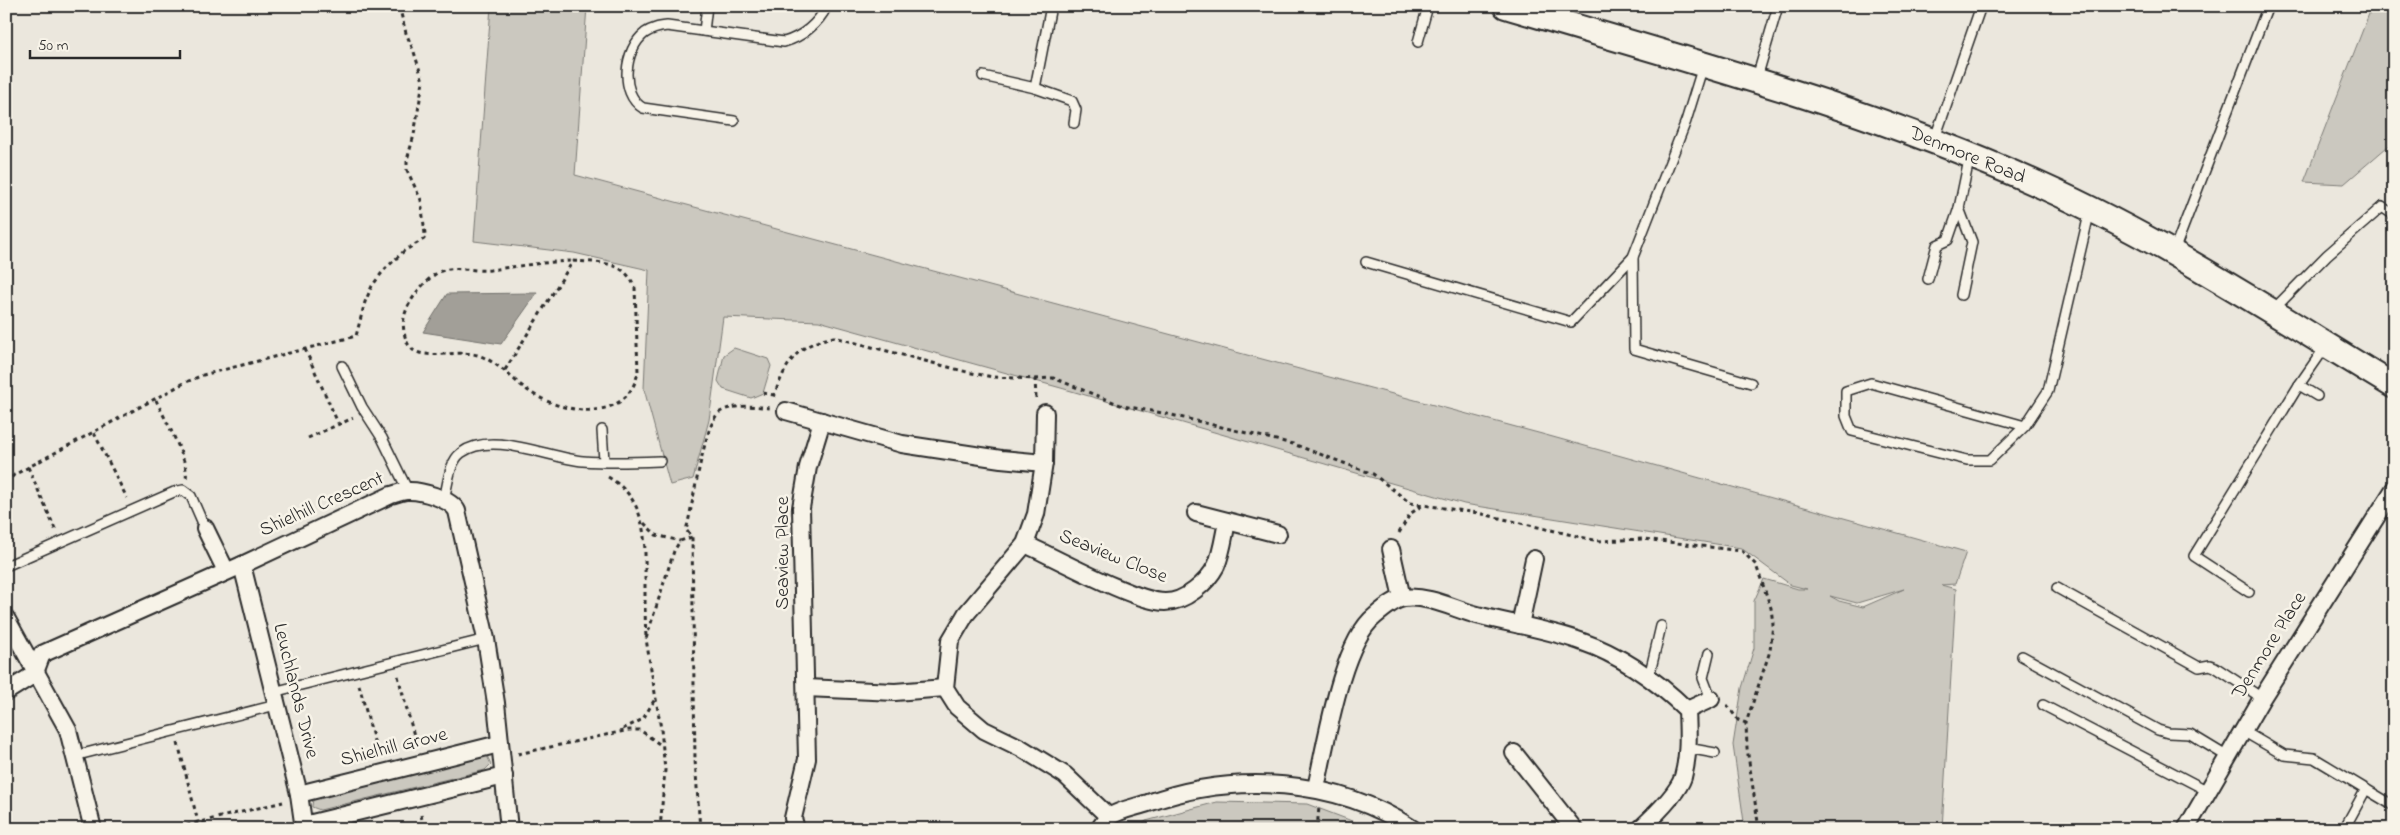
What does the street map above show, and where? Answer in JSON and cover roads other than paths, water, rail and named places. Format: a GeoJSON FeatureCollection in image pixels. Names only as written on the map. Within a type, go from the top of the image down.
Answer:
{"type":"FeatureCollection","features":[{"type":"Feature","properties":{"kind":"street","name":"Denmore Road"},"geometry":{"type":"LineString","coordinates":[[1506,6],[1840,107],[1934,141],[2044,186],[2173,254],[2394,386]]}},
{"type":"Feature","properties":{"kind":"street"},"geometry":{"type":"LineString","coordinates":[[786,411],[902,444],[1044,464]]}},
{"type":"Feature","properties":{"kind":"street"},"geometry":{"type":"LineString","coordinates":[[1045,413],[1044,464],[1036,514],[1025,544],[966,614],[950,641],[945,688],[956,707],[984,730],[1022,748],[1066,775],[1104,823],[1165,796],[1203,788],[1278,784],[1316,788],[1346,797],[1400,820],[1413,829]]}},
{"type":"Feature","properties":{"kind":"street","name":"Seaview Place"},"geometry":{"type":"LineString","coordinates":[[796,829],[793,818],[807,759],[801,508],[808,467],[822,421]]}},
{"type":"Feature","properties":{"kind":"street","name":"Denmore Place"},"geometry":{"type":"LineString","coordinates":[[2186,829],[2262,698],[2394,489]]}},
{"type":"Feature","properties":{"kind":"street","name":"Shielhill Crescent"},"geometry":{"type":"LineString","coordinates":[[6,692],[24,682],[36,670],[37,662],[42,654],[242,565],[391,495],[408,491],[444,499]]}},
{"type":"Feature","properties":{"kind":"street"},"geometry":{"type":"LineString","coordinates":[[444,499],[451,503],[457,512],[486,639],[496,703],[509,829]]}},
{"type":"Feature","properties":{"kind":"street"},"geometry":{"type":"LineString","coordinates":[[1196,513],[1278,534]]}},
{"type":"Feature","properties":{"kind":"street","name":"Seaview Close"},"geometry":{"type":"LineString","coordinates":[[1025,544],[1125,590],[1155,601],[1167,602],[1194,592],[1216,566],[1227,522]]}},
{"type":"Feature","properties":{"kind":"street"},"geometry":{"type":"LineString","coordinates":[[205,528],[226,571]]}},
{"type":"Feature","properties":{"kind":"street"},"geometry":{"type":"LineString","coordinates":[[1391,549],[1402,598]]}},
{"type":"Feature","properties":{"kind":"street"},"geometry":{"type":"LineString","coordinates":[[1520,625],[1534,559]]}},
{"type":"Feature","properties":{"kind":"street","name":"Leuchlands Drive"},"geometry":{"type":"LineString","coordinates":[[242,565],[275,699],[300,826]]}},
{"type":"Feature","properties":{"kind":"street"},"geometry":{"type":"LineString","coordinates":[[1316,788],[1346,660],[1356,640],[1374,616],[1402,598],[1447,604],[1476,615],[1580,641],[1625,661],[1663,686],[1687,710],[1687,748],[1682,778],[1673,793],[1640,829]]}},
{"type":"Feature","properties":{"kind":"street"},"geometry":{"type":"LineString","coordinates":[[6,618],[68,730],[93,829]]}},
{"type":"Feature","properties":{"kind":"street"},"geometry":{"type":"LineString","coordinates":[[806,688],[895,692],[945,688]]}},
{"type":"Feature","properties":{"kind":"street"},"geometry":{"type":"LineString","coordinates":[[1687,710],[1711,699]]}},
{"type":"Feature","properties":{"kind":"street","name":"Shielhill Grove"},"geometry":{"type":"LineString","coordinates":[[293,797],[499,744]]}},
{"type":"Feature","properties":{"kind":"street"},"geometry":{"type":"LineString","coordinates":[[1514,753],[1574,829]]}},
{"type":"Feature","properties":{"kind":"street"},"geometry":{"type":"LineString","coordinates":[[300,826],[504,776]]}},
{"type":"Feature","properties":{"kind":"lane"},"geometry":{"type":"LineString","coordinates":[[704,31],[707,6]]}},
{"type":"Feature","properties":{"kind":"lane"},"geometry":{"type":"LineString","coordinates":[[734,121],[643,108],[635,104],[629,94],[626,80],[630,58],[635,45],[644,34],[655,28],[667,26],[784,42],[796,39],[809,29],[823,14],[827,6]]}},
{"type":"Feature","properties":{"kind":"lane"},"geometry":{"type":"LineString","coordinates":[[1035,88],[1051,6]]}},
{"type":"Feature","properties":{"kind":"lane"},"geometry":{"type":"LineString","coordinates":[[1418,42],[1428,6]]}},
{"type":"Feature","properties":{"kind":"lane"},"geometry":{"type":"LineString","coordinates":[[1756,81],[1778,6]]}},
{"type":"Feature","properties":{"kind":"lane"},"geometry":{"type":"LineString","coordinates":[[1934,141],[1981,6]]}},
{"type":"Feature","properties":{"kind":"lane"},"geometry":{"type":"LineString","coordinates":[[2173,254],[2268,6]]}},
{"type":"Feature","properties":{"kind":"lane"},"geometry":{"type":"LineString","coordinates":[[1704,65],[1686,121],[1634,257],[1634,349],[1751,383]]}},
{"type":"Feature","properties":{"kind":"lane"},"geometry":{"type":"LineString","coordinates":[[982,76],[1035,88],[1072,101],[1076,110],[1074,123]]}},
{"type":"Feature","properties":{"kind":"lane"},"geometry":{"type":"LineString","coordinates":[[1928,280],[1938,245],[1948,240],[1959,208],[1970,155]]}},
{"type":"Feature","properties":{"kind":"lane"},"geometry":{"type":"LineString","coordinates":[[2271,312],[2327,255],[2382,207],[2394,216]]}},
{"type":"Feature","properties":{"kind":"lane"},"geometry":{"type":"LineString","coordinates":[[1959,208],[1972,242],[1961,295]]}},
{"type":"Feature","properties":{"kind":"lane"},"geometry":{"type":"LineString","coordinates":[[2025,426],[1871,383],[1846,391],[1846,416],[1852,431],[1967,460],[1990,460],[2025,426],[2048,391],[2090,210]]}},
{"type":"Feature","properties":{"kind":"lane"},"geometry":{"type":"LineString","coordinates":[[1366,262],[1571,322],[1634,257]]}},
{"type":"Feature","properties":{"kind":"lane"},"geometry":{"type":"LineString","coordinates":[[2249,592],[2194,556],[2299,385],[2327,345]]}},
{"type":"Feature","properties":{"kind":"lane"},"geometry":{"type":"LineString","coordinates":[[342,366],[366,413],[382,438],[408,491]]}},
{"type":"Feature","properties":{"kind":"lane"},"geometry":{"type":"LineString","coordinates":[[2299,385],[2317,396]]}},
{"type":"Feature","properties":{"kind":"lane"},"geometry":{"type":"LineString","coordinates":[[602,430],[604,461]]}},
{"type":"Feature","properties":{"kind":"lane"},"geometry":{"type":"LineString","coordinates":[[444,499],[455,459],[466,450],[479,445],[504,446],[584,462],[660,461]]}},
{"type":"Feature","properties":{"kind":"lane"},"geometry":{"type":"LineString","coordinates":[[6,566],[167,494],[183,490],[191,496],[205,528]]}},
{"type":"Feature","properties":{"kind":"lane"},"geometry":{"type":"LineString","coordinates":[[2057,588],[2199,667],[2210,665],[2215,667],[2262,698]]}},
{"type":"Feature","properties":{"kind":"lane"},"geometry":{"type":"LineString","coordinates":[[1649,677],[1661,626]]}},
{"type":"Feature","properties":{"kind":"lane"},"geometry":{"type":"LineString","coordinates":[[74,756],[176,731],[356,672],[486,639]]}},
{"type":"Feature","properties":{"kind":"lane"},"geometry":{"type":"LineString","coordinates":[[1708,653],[1703,678],[1711,699]]}},
{"type":"Feature","properties":{"kind":"lane"},"geometry":{"type":"LineString","coordinates":[[2022,656],[2158,730],[2168,733],[2190,734],[2228,757]]}},
{"type":"Feature","properties":{"kind":"lane"},"geometry":{"type":"LineString","coordinates":[[2043,705],[2208,791]]}},
{"type":"Feature","properties":{"kind":"lane"},"geometry":{"type":"LineString","coordinates":[[2243,731],[2284,755],[2314,758],[2394,806]]}},
{"type":"Feature","properties":{"kind":"lane"},"geometry":{"type":"LineString","coordinates":[[1687,748],[1715,753]]}},
{"type":"Feature","properties":{"kind":"lane"},"geometry":{"type":"LineString","coordinates":[[2344,829],[2366,789]]}}]}
